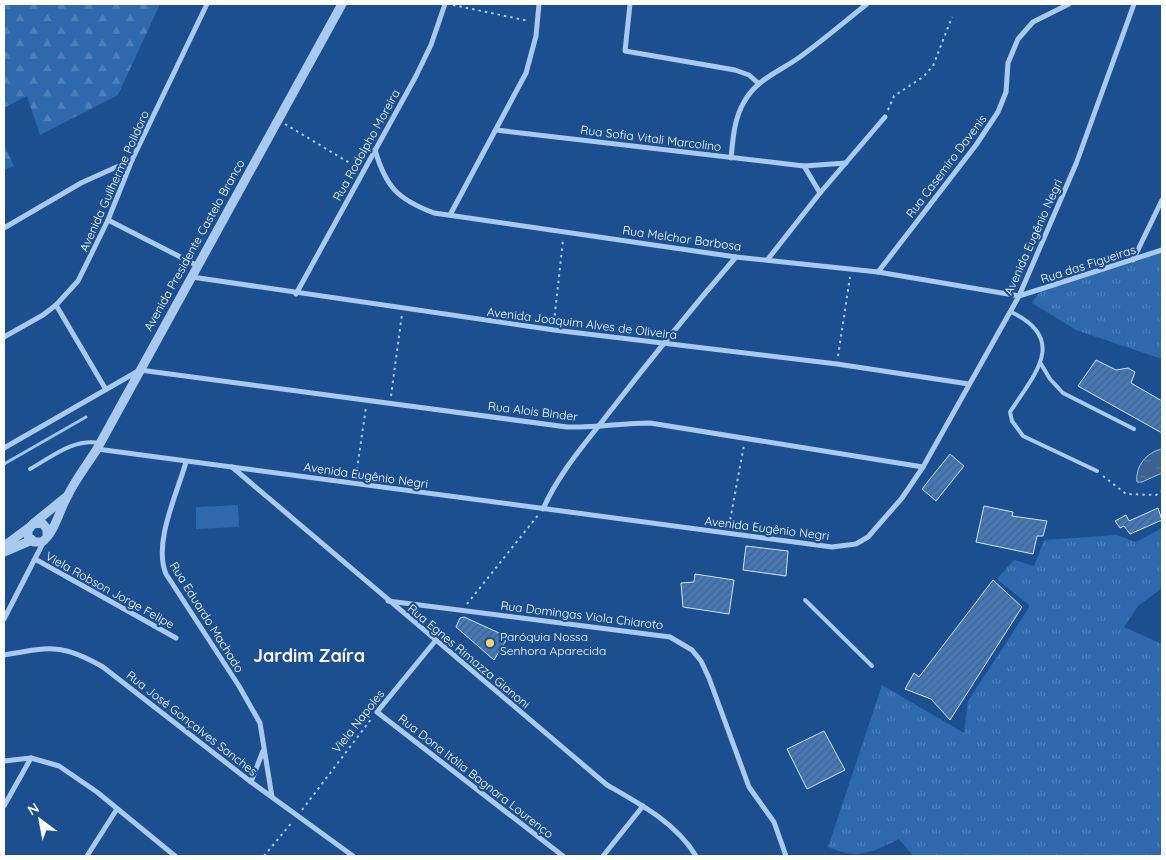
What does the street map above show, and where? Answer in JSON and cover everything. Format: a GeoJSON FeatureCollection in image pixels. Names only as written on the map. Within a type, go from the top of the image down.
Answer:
{"type":"FeatureCollection","features":[{"type":"Feature","properties":{"kind":"street","name":"Avenida Guilherme Polidoro"},"geometry":{"type":"LineString","coordinates":[[4,336],[56,305],[78,280],[108,220],[132,160],[207,4]]}},
{"type":"Feature","properties":{"kind":"street","name":"Avenida Presidente Castelo Branco"},"geometry":{"type":"LineString","coordinates":[[45,538],[60,513],[66,497],[99,446],[277,119],[333,23],[342,4]]}},
{"type":"Feature","properties":{"kind":"street","name":"Rua Rodolpho Moreira"},"geometry":{"type":"LineString","coordinates":[[296,294],[432,45],[446,4]]}},
{"type":"Feature","properties":{"kind":"street"},"geometry":{"type":"LineString","coordinates":[[450,215],[526,73],[532,56],[539,4]]}},
{"type":"Feature","properties":{"kind":"street"},"geometry":{"type":"LineString","coordinates":[[630,4],[625,52],[735,70],[749,75],[758,83]]}},
{"type":"Feature","properties":{"kind":"street"},"geometry":{"type":"LineString","coordinates":[[731,158],[735,123],[740,109],[758,83],[798,58],[867,4]]}},
{"type":"Feature","properties":{"kind":"street","name":"Rua Casemiro Davenis"},"geometry":{"type":"LineString","coordinates":[[878,272],[976,145],[998,112],[1006,92],[1008,63],[1018,38],[1033,22],[1069,4]]}},
{"type":"Feature","properties":{"kind":"street","name":"Avenida Eugênio Negri"},"geometry":{"type":"LineString","coordinates":[[99,446],[186,462],[727,534],[832,547],[856,544],[879,527],[923,467],[1019,296],[1076,164],[1134,4]]}},
{"type":"Feature","properties":{"kind":"street"},"geometry":{"type":"LineString","coordinates":[[768,259],[820,193],[886,117]]}},
{"type":"Feature","properties":{"kind":"street","name":"Rua Sofia Vitali Marcolino"},"geometry":{"type":"LineString","coordinates":[[496,130],[804,166],[846,163]]}},
{"type":"Feature","properties":{"kind":"street","name":"Rua Melchor Barbosa"},"geometry":{"type":"LineString","coordinates":[[375,150],[382,172],[399,197],[434,213],[736,257],[851,268],[1019,296]]}},
{"type":"Feature","properties":{"kind":"street"},"geometry":{"type":"LineString","coordinates":[[4,228],[81,183],[132,160]]}},
{"type":"Feature","properties":{"kind":"street"},"geometry":{"type":"LineString","coordinates":[[804,166],[820,193]]}},
{"type":"Feature","properties":{"kind":"street"},"geometry":{"type":"LineString","coordinates":[[1133,261],[1162,200]]}},
{"type":"Feature","properties":{"kind":"street"},"geometry":{"type":"LineString","coordinates":[[108,220],[198,266]]}},
{"type":"Feature","properties":{"kind":"street","name":"Rua das Figueiras"},"geometry":{"type":"LineString","coordinates":[[1019,296],[1133,261],[1162,250]]}},
{"type":"Feature","properties":{"kind":"street"},"geometry":{"type":"LineString","coordinates":[[543,509],[551,490],[569,463],[663,343],[736,257]]}},
{"type":"Feature","properties":{"kind":"street","name":"Avenida Joaquim Alves de Oliveira"},"geometry":{"type":"LineString","coordinates":[[192,277],[296,294],[554,330],[837,364],[969,384]]}},
{"type":"Feature","properties":{"kind":"street"},"geometry":{"type":"LineString","coordinates":[[56,305],[105,388]]}},
{"type":"Feature","properties":{"kind":"street"},"geometry":{"type":"LineString","coordinates":[[4,448],[105,388],[140,370]]}},
{"type":"Feature","properties":{"kind":"street","name":"Rua Alois Binder"},"geometry":{"type":"LineString","coordinates":[[140,370],[567,428],[614,423],[650,423],[923,467]]}},
{"type":"Feature","properties":{"kind":"street","name":"Rua Eduardo Machado"},"geometry":{"type":"LineString","coordinates":[[186,462],[160,551],[161,563],[166,574],[254,710],[260,723],[272,797]]}},
{"type":"Feature","properties":{"kind":"street","name":"Rua Egnes Rimazza Gianoni"},"geometry":{"type":"LineString","coordinates":[[232,467],[387,601],[436,640],[607,785],[643,806],[677,833],[696,856]]}},
{"type":"Feature","properties":{"kind":"street","name":"Avenida Presidente Castelo Branco"},"geometry":{"type":"LineString","coordinates":[[4,546],[66,497]]}},
{"type":"Feature","properties":{"kind":"street"},"geometry":{"type":"LineString","coordinates":[[4,618],[45,538],[46,527],[42,524],[33,524],[28,533],[32,540]]}},
{"type":"Feature","properties":{"kind":"street"},"geometry":{"type":"LineString","coordinates":[[4,552],[32,540],[39,542],[45,538]]}},
{"type":"Feature","properties":{"kind":"street","name":"Viela Robson Jorge Felipe"},"geometry":{"type":"LineString","coordinates":[[35,559],[176,638]]}},
{"type":"Feature","properties":{"kind":"street","name":"Rua Domingas Viola Chiaroto"},"geometry":{"type":"LineString","coordinates":[[387,601],[670,637],[692,650],[701,661],[709,678],[749,786],[774,822],[786,856]]}},
{"type":"Feature","properties":{"kind":"street","name":"Viela Napoles"},"geometry":{"type":"LineString","coordinates":[[377,712],[436,640]]}},
{"type":"Feature","properties":{"kind":"street","name":"Rua José Gonçalves Sanches"},"geometry":{"type":"LineString","coordinates":[[4,655],[59,648],[80,653],[103,667],[251,782],[353,856]]}},
{"type":"Feature","properties":{"kind":"street","name":"Rua Dona Itália Bagnara Lourenço"},"geometry":{"type":"LineString","coordinates":[[377,712],[563,856]]}},
{"type":"Feature","properties":{"kind":"street"},"geometry":{"type":"LineString","coordinates":[[251,782],[264,750]]}},
{"type":"Feature","properties":{"kind":"street"},"geometry":{"type":"LineString","coordinates":[[4,761],[31,758],[60,766],[175,856]]}},
{"type":"Feature","properties":{"kind":"street"},"geometry":{"type":"LineString","coordinates":[[4,806],[31,758]]}},
{"type":"Feature","properties":{"kind":"street"},"geometry":{"type":"LineString","coordinates":[[603,856],[643,806]]}},
{"type":"Feature","properties":{"kind":"street"},"geometry":{"type":"LineString","coordinates":[[87,856],[117,809]]}},
{"type":"Feature","properties":{"kind":"lane"},"geometry":{"type":"LineString","coordinates":[[1010,312],[1022,317],[1038,331],[1042,346],[1041,364],[1010,412],[1012,421],[1023,436],[1097,471]]}},
{"type":"Feature","properties":{"kind":"lane"},"geometry":{"type":"LineString","coordinates":[[1041,364],[1050,379],[1063,393],[1134,429]]}},
{"type":"Feature","properties":{"kind":"lane"},"geometry":{"type":"LineString","coordinates":[[30,469],[78,443],[87,441],[99,446]]}},
{"type":"Feature","properties":{"kind":"lane"},"geometry":{"type":"LineString","coordinates":[[805,600],[872,666]]}},
{"type":"Feature","properties":{"kind":"path"},"geometry":{"type":"LineString","coordinates":[[446,4],[537,22]]}},
{"type":"Feature","properties":{"kind":"path"},"geometry":{"type":"LineString","coordinates":[[886,117],[894,96],[923,78],[933,66],[952,17]]}},
{"type":"Feature","properties":{"kind":"path"},"geometry":{"type":"LineString","coordinates":[[277,119],[362,171]]}},
{"type":"Feature","properties":{"kind":"path"},"geometry":{"type":"LineString","coordinates":[[554,330],[564,232]]}},
{"type":"Feature","properties":{"kind":"path"},"geometry":{"type":"LineString","coordinates":[[837,364],[851,268]]}},
{"type":"Feature","properties":{"kind":"path"},"geometry":{"type":"LineString","coordinates":[[390,403],[403,309]]}},
{"type":"Feature","properties":{"kind":"path"},"geometry":{"type":"LineString","coordinates":[[355,484],[367,400]]}},
{"type":"Feature","properties":{"kind":"path"},"geometry":{"type":"LineString","coordinates":[[727,534],[745,439]]}},
{"type":"Feature","properties":{"kind":"path"},"geometry":{"type":"LineString","coordinates":[[1097,471],[1126,494],[1156,495],[1162,491]]}},
{"type":"Feature","properties":{"kind":"path"},"geometry":{"type":"LineString","coordinates":[[462,610],[543,509]]}},
{"type":"Feature","properties":{"kind":"path","name":"Viela Napoles"},"geometry":{"type":"LineString","coordinates":[[264,856],[377,712]]}},
{"type":"Feature","properties":{"kind":"green space"},"geometry":{"type":"Polygon","coordinates":[[[4,4],[160,4],[118,95],[40,135],[27,96],[4,108],[4,4]]]}},
{"type":"Feature","properties":{"kind":"green space"},"geometry":{"type":"Polygon","coordinates":[[[4,145],[14,166],[4,170],[4,145]]]}},
{"type":"Feature","properties":{"kind":"green space"},"geometry":{"type":"Polygon","coordinates":[[[1162,253],[1162,359],[1076,330],[1032,303],[1041,290],[1162,253]]]}},
{"type":"Feature","properties":{"kind":"green space"},"geometry":{"type":"Polygon","coordinates":[[[238,505],[239,527],[196,529],[196,507],[238,505]]]}},
{"type":"Feature","properties":{"kind":"green space"},"geometry":{"type":"Polygon","coordinates":[[[1162,528],[1162,588],[1138,606],[1124,627],[1162,644],[1162,856],[913,856],[899,839],[872,851],[856,854],[828,847],[882,685],[964,733],[968,701],[1030,606],[997,579],[1014,560],[1034,566],[1044,540],[1117,535],[1136,542],[1162,528]]]}},
{"type":"Feature","properties":{"kind":"water"},"geometry":{"type":"Polygon","coordinates":[[[1162,449],[1162,473],[1142,482],[1137,482],[1138,471],[1143,461],[1151,453],[1162,449]]]}},
{"type":"Feature","properties":{"kind":"building"},"geometry":{"type":"Polygon","coordinates":[[[1096,360],[1116,370],[1128,368],[1135,372],[1131,383],[1162,401],[1162,433],[1078,386],[1096,360]]]}},
{"type":"Feature","properties":{"kind":"building"},"geometry":{"type":"Polygon","coordinates":[[[950,454],[964,466],[936,501],[922,489],[950,454]]]}},
{"type":"Feature","properties":{"kind":"building"},"geometry":{"type":"Polygon","coordinates":[[[984,506],[1013,512],[1012,516],[1047,521],[1043,536],[1037,536],[1033,554],[976,542],[984,506]]]}},
{"type":"Feature","properties":{"kind":"building"},"geometry":{"type":"Polygon","coordinates":[[[1158,508],[1162,520],[1130,534],[1124,526],[1120,528],[1115,521],[1126,515],[1129,521],[1158,508]]]}},
{"type":"Feature","properties":{"kind":"building"},"geometry":{"type":"Polygon","coordinates":[[[746,546],[788,551],[786,576],[743,570],[746,546]]]}},
{"type":"Feature","properties":{"kind":"building"},"geometry":{"type":"Polygon","coordinates":[[[695,574],[734,580],[729,614],[683,607],[681,583],[694,582],[695,574]]]}},
{"type":"Feature","properties":{"kind":"building"},"geometry":{"type":"Polygon","coordinates":[[[993,580],[1022,607],[950,720],[931,699],[905,689],[914,673],[919,677],[993,580]]]}},
{"type":"Feature","properties":{"kind":"building","name":"Paróquia Nossa Senhora Aparecida"},"geometry":{"type":"Polygon","coordinates":[[[464,617],[508,637],[494,660],[456,627],[460,618],[464,617]]]}},
{"type":"Feature","properties":{"kind":"building"},"geometry":{"type":"Polygon","coordinates":[[[824,731],[845,770],[807,789],[787,749],[824,731]]]}},
{"type":"Feature","properties":{"kind":"waterway"},"geometry":{"type":"LineString","coordinates":[[4,464],[86,417]]}},
{"type":"Feature","properties":{"kind":"place","name":"Paróquia Nossa Senhora Aparecida"},"geometry":{"type":"Point","coordinates":[490,643]}},
{"type":"Feature","properties":{"kind":"district","name":"Jardim Zaíra"},"geometry":{"type":"Point","coordinates":[309,655]}}]}
